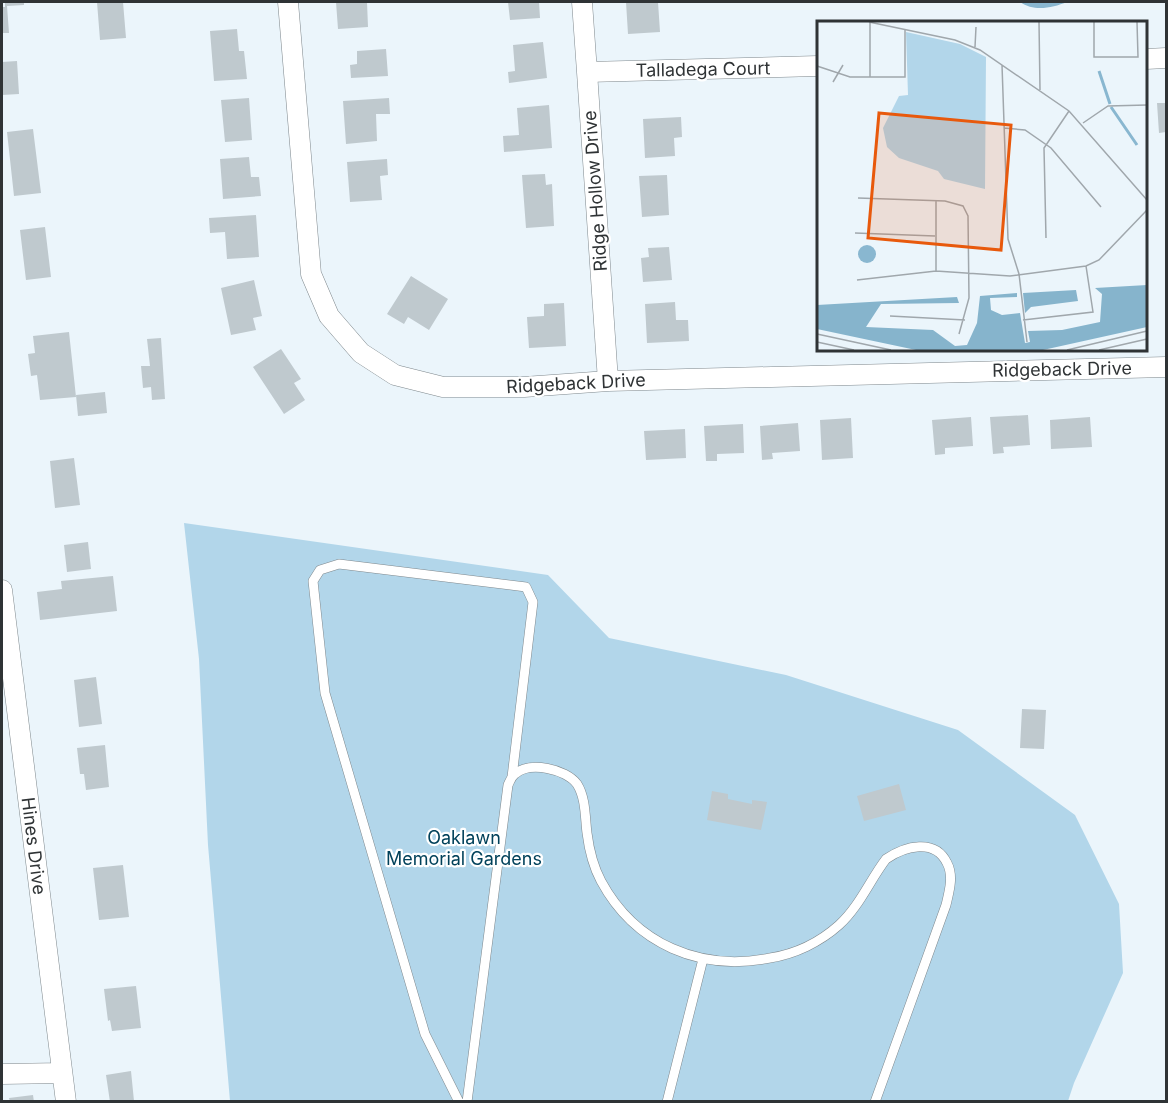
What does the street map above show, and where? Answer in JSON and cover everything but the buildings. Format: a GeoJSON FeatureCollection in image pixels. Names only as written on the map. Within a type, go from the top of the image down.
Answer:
{"type":"FeatureCollection","features":[{"type":"Feature","properties":{"kind":"street","name":"Ridgeback Drive"},"geometry":{"type":"LineString","coordinates":[[288,2],[311,274],[328,316],[361,353],[395,375],[443,387],[524,387],[608,381],[1167,367]]}},
{"type":"Feature","properties":{"kind":"street","name":"Ridge Hollow Drive"},"geometry":{"type":"LineString","coordinates":[[582,2],[608,381]]}},
{"type":"Feature","properties":{"kind":"street"},"geometry":{"type":"LineString","coordinates":[[1147,59],[1167,58]]}},
{"type":"Feature","properties":{"kind":"street","name":"Talladega Court"},"geometry":{"type":"LineString","coordinates":[[588,72],[817,66]]}},
{"type":"Feature","properties":{"kind":"street","name":"Hines Drive"},"geometry":{"type":"LineString","coordinates":[[2,590],[66,1101]]}},
{"type":"Feature","properties":{"kind":"street"},"geometry":{"type":"LineString","coordinates":[[2,1074],[62,1072]]}},
{"type":"Feature","properties":{"kind":"lane"},"geometry":{"type":"LineString","coordinates":[[459,1101],[425,1034],[325,693],[313,581],[320,570],[339,564],[526,587],[533,602],[512,777]]}},
{"type":"Feature","properties":{"kind":"lane"},"geometry":{"type":"LineString","coordinates":[[467,1101],[507,785],[517,772],[541,767],[566,775],[577,785],[582,798],[589,847],[595,869],[612,898],[645,932],[693,957],[728,963],[753,962],[799,950],[831,931],[849,915],[886,859],[915,846],[923,846],[940,854],[947,862],[949,870],[947,898],[875,1101]]}},
{"type":"Feature","properties":{"kind":"lane"},"geometry":{"type":"LineString","coordinates":[[667,1101],[703,959]]}},
{"type":"Feature","properties":{"kind":"green space","name":"Oaklawn Memorial Gardens"},"geometry":{"type":"Polygon","coordinates":[[[184,523],[548,575],[609,638],[786,675],[958,730],[1075,815],[1119,904],[1123,973],[1068,1101],[230,1101],[208,845],[199,659],[184,523]]]}},
{"type":"Feature","properties":{"kind":"shaded area"},"geometry":{"type":"Polygon","coordinates":[[[1020,2],[1067,2],[1043,8],[1031,7],[1020,2]]]}}]}
